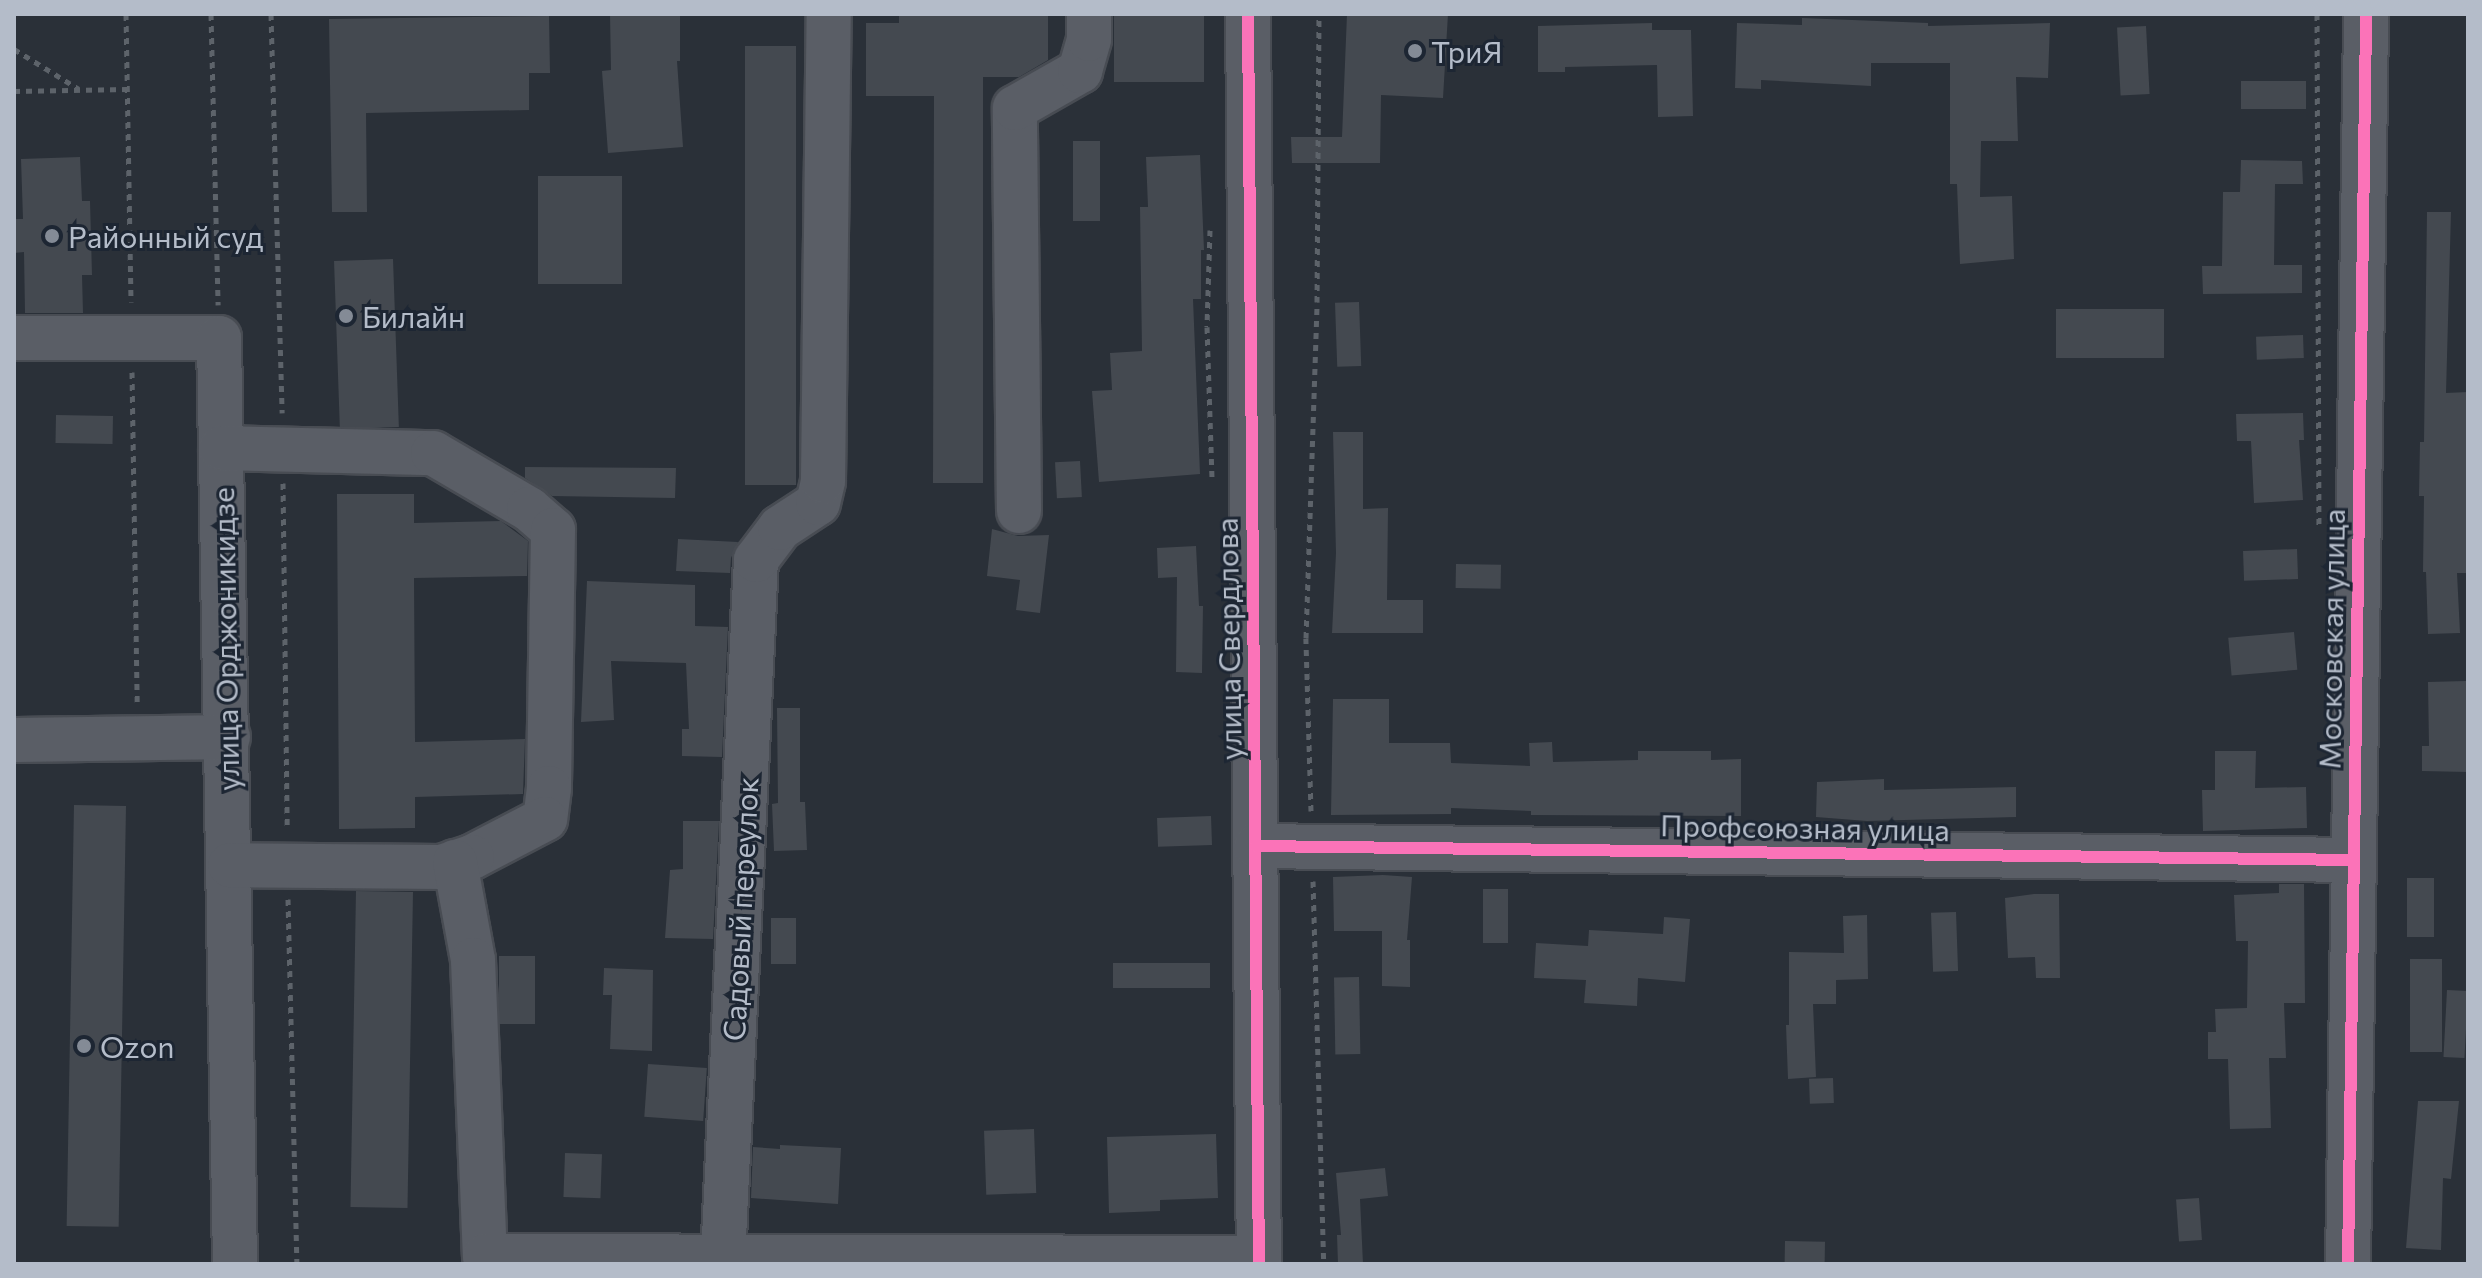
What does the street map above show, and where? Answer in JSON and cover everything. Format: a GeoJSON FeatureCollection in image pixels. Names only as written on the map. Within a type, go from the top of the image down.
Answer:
{"type":"FeatureCollection","features":[{"type":"Feature","properties":{"kind":"street","name":"Садовый переулок"},"geometry":{"type":"LineString","coordinates":[[723,1259],[756,560],[780,528],[818,503],[823,481],[829,14]]}},
{"type":"Feature","properties":{"kind":"street"},"geometry":{"type":"LineString","coordinates":[[1019,511],[1015,108],[1080,71],[1089,39],[1089,14]]}},
{"type":"Feature","properties":{"kind":"street","name":"улица Свердлова"},"geometry":{"type":"LineString","coordinates":[[1248,14],[1259,1261]]}},
{"type":"Feature","properties":{"kind":"street","name":"Московская улица"},"geometry":{"type":"LineString","coordinates":[[2348,1264],[2366,14]]}},
{"type":"Feature","properties":{"kind":"street"},"geometry":{"type":"LineString","coordinates":[[14,338],[219,338]]}},
{"type":"Feature","properties":{"kind":"street","name":"улица Орджоникидзе"},"geometry":{"type":"LineString","coordinates":[[219,338],[235,1264]]}},
{"type":"Feature","properties":{"kind":"street"},"geometry":{"type":"LineString","coordinates":[[221,448],[433,453],[529,509],[553,530],[549,788],[545,819],[527,831],[441,867],[230,865]]}},
{"type":"Feature","properties":{"kind":"street"},"geometry":{"type":"LineString","coordinates":[[14,740],[228,737]]}},
{"type":"Feature","properties":{"kind":"street","name":"Профсоюзная улица"},"geometry":{"type":"LineString","coordinates":[[1256,846],[2354,860]]}},
{"type":"Feature","properties":{"kind":"street"},"geometry":{"type":"LineString","coordinates":[[455,862],[473,960],[485,1256],[1259,1261]]}},
{"type":"Feature","properties":{"kind":"path"},"geometry":{"type":"LineString","coordinates":[[211,14],[219,338]]}},
{"type":"Feature","properties":{"kind":"path"},"geometry":{"type":"LineString","coordinates":[[271,14],[297,1264]]}},
{"type":"Feature","properties":{"kind":"path"},"geometry":{"type":"LineString","coordinates":[[1319,14],[1317,302],[1306,638],[1324,1264]]}},
{"type":"Feature","properties":{"kind":"path"},"geometry":{"type":"LineString","coordinates":[[14,49],[80,90]]}},
{"type":"Feature","properties":{"kind":"path"},"geometry":{"type":"LineString","coordinates":[[14,91],[128,89]]}},
{"type":"Feature","properties":{"kind":"building"},"geometry":{"type":"Polygon","coordinates":[[[610,14],[680,14],[680,61],[677,61],[683,147],[608,153],[602,71],[611,70],[610,14]]]}},
{"type":"Feature","properties":{"kind":"building"},"geometry":{"type":"Polygon","coordinates":[[[899,14],[1048,14],[1048,60],[1019,77],[983,77],[983,483],[933,483],[934,96],[866,96],[866,23],[899,23],[899,14]]]}},
{"type":"Feature","properties":{"kind":"building"},"geometry":{"type":"Polygon","coordinates":[[[1114,14],[1204,14],[1204,82],[1114,82],[1114,14]]]}},
{"type":"Feature","properties":{"kind":"building"},"geometry":{"type":"Polygon","coordinates":[[[1347,14],[1448,14],[1443,98],[1381,95],[1380,163],[1292,163],[1291,137],[1342,137],[1347,14]]]}},
{"type":"Feature","properties":{"kind":"building"},"geometry":{"type":"Polygon","coordinates":[[[549,16],[550,73],[529,73],[529,110],[366,113],[367,212],[332,212],[329,19],[549,16]]]}},
{"type":"Feature","properties":{"kind":"building"},"geometry":{"type":"Polygon","coordinates":[[[1802,18],[1928,23],[1928,26],[2050,23],[2048,78],[2016,77],[2018,141],[1981,141],[1980,197],[2012,196],[2014,259],[1960,264],[1957,184],[1950,184],[1950,63],[1871,63],[1871,86],[1761,80],[1761,89],[1735,88],[1737,23],[1802,25],[1802,18]]]}},
{"type":"Feature","properties":{"kind":"building"},"geometry":{"type":"Polygon","coordinates":[[[1652,23],[1652,30],[1691,30],[1693,116],[1658,117],[1657,65],[1565,67],[1565,72],[1538,72],[1538,26],[1652,23]]]}},
{"type":"Feature","properties":{"kind":"building"},"geometry":{"type":"Polygon","coordinates":[[[2146,26],[2150,94],[2121,95],[2117,28],[2146,26]]]}},
{"type":"Feature","properties":{"kind":"building"},"geometry":{"type":"Polygon","coordinates":[[[745,46],[796,46],[796,485],[745,485],[745,46]]]}},
{"type":"Feature","properties":{"kind":"building"},"geometry":{"type":"Polygon","coordinates":[[[2241,81],[2306,81],[2306,109],[2241,109],[2241,81]]]}},
{"type":"Feature","properties":{"kind":"building"},"geometry":{"type":"Polygon","coordinates":[[[1073,141],[1100,141],[1100,221],[1073,221],[1073,141]]]}},
{"type":"Feature","properties":{"kind":"building"},"geometry":{"type":"Polygon","coordinates":[[[1200,155],[1204,250],[1201,250],[1201,299],[1193,299],[1200,474],[1099,482],[1092,391],[1112,390],[1110,353],[1142,351],[1140,207],[1148,207],[1146,157],[1200,155]]]}},
{"type":"Feature","properties":{"kind":"building","name":"Районный суд"},"geometry":{"type":"Polygon","coordinates":[[[80,157],[82,201],[90,201],[92,275],[82,275],[83,313],[25,313],[24,252],[14,253],[14,219],[23,219],[21,159],[80,157]]]}},
{"type":"Feature","properties":{"kind":"building"},"geometry":{"type":"Polygon","coordinates":[[[2241,160],[2302,161],[2303,184],[2275,184],[2274,265],[2302,265],[2302,293],[2203,294],[2202,266],[2222,266],[2223,192],[2240,192],[2241,160]]]}},
{"type":"Feature","properties":{"kind":"building"},"geometry":{"type":"Polygon","coordinates":[[[538,176],[622,176],[622,284],[538,284],[538,176]]]}},
{"type":"Feature","properties":{"kind":"building"},"geometry":{"type":"Polygon","coordinates":[[[2427,212],[2451,212],[2446,393],[2468,392],[2468,573],[2457,573],[2460,633],[2428,634],[2426,572],[2423,572],[2424,496],[2419,496],[2420,442],[2424,442],[2427,212]]]}},
{"type":"Feature","properties":{"kind":"building"},"geometry":{"type":"Polygon","coordinates":[[[393,259],[399,427],[340,429],[334,261],[393,259]]]}},
{"type":"Feature","properties":{"kind":"building"},"geometry":{"type":"Polygon","coordinates":[[[1359,302],[1361,366],[1337,367],[1335,303],[1359,302]]]}},
{"type":"Feature","properties":{"kind":"building"},"geometry":{"type":"Polygon","coordinates":[[[2056,309],[2164,309],[2164,358],[2056,358],[2056,309]]]}},
{"type":"Feature","properties":{"kind":"building"},"geometry":{"type":"Polygon","coordinates":[[[2303,335],[2304,358],[2257,360],[2256,337],[2303,335]]]}},
{"type":"Feature","properties":{"kind":"building"},"geometry":{"type":"Polygon","coordinates":[[[2303,413],[2304,440],[2299,440],[2303,500],[2254,503],[2251,441],[2237,441],[2236,414],[2303,413]]]}},
{"type":"Feature","properties":{"kind":"building"},"geometry":{"type":"Polygon","coordinates":[[[56,415],[113,416],[113,444],[56,443],[56,415]]]}},
{"type":"Feature","properties":{"kind":"building"},"geometry":{"type":"Polygon","coordinates":[[[1333,432],[1363,432],[1363,509],[1388,508],[1387,600],[1423,600],[1423,633],[1332,633],[1336,553],[1333,432]]]}},
{"type":"Feature","properties":{"kind":"building"},"geometry":{"type":"Polygon","coordinates":[[[1080,461],[1082,497],[1057,498],[1055,462],[1080,461]]]}},
{"type":"Feature","properties":{"kind":"building"},"geometry":{"type":"Polygon","coordinates":[[[525,467],[676,468],[675,498],[552,496],[525,478],[525,467]]]}},
{"type":"Feature","properties":{"kind":"building"},"geometry":{"type":"Polygon","coordinates":[[[337,494],[414,494],[414,523],[501,521],[528,541],[527,576],[414,578],[415,742],[525,739],[523,794],[415,797],[415,828],[339,829],[337,494]]]}},
{"type":"Feature","properties":{"kind":"building"},"geometry":{"type":"Polygon","coordinates":[[[992,529],[1018,536],[1049,535],[1040,613],[1016,610],[1020,580],[987,576],[992,529]]]}},
{"type":"Feature","properties":{"kind":"building"},"geometry":{"type":"Polygon","coordinates":[[[678,539],[738,542],[731,558],[730,573],[676,571],[678,539]]]}},
{"type":"Feature","properties":{"kind":"building"},"geometry":{"type":"Polygon","coordinates":[[[1196,546],[1199,606],[1203,606],[1202,673],[1176,672],[1177,577],[1158,578],[1157,548],[1196,546]]]}},
{"type":"Feature","properties":{"kind":"building"},"geometry":{"type":"Polygon","coordinates":[[[2297,549],[2298,579],[2244,581],[2243,551],[2297,549]]]}},
{"type":"Feature","properties":{"kind":"building"},"geometry":{"type":"Polygon","coordinates":[[[1456,564],[1501,565],[1501,589],[1456,588],[1456,564]]]}},
{"type":"Feature","properties":{"kind":"building"},"geometry":{"type":"Polygon","coordinates":[[[587,581],[695,585],[695,626],[728,627],[722,757],[682,756],[682,729],[689,729],[686,663],[611,661],[614,720],[581,722],[587,581]]]}},
{"type":"Feature","properties":{"kind":"building"},"geometry":{"type":"Polygon","coordinates":[[[2294,632],[2297,670],[2232,676],[2228,638],[2294,632]]]}},
{"type":"Feature","properties":{"kind":"building"},"geometry":{"type":"Polygon","coordinates":[[[2466,681],[2468,772],[2422,771],[2422,746],[2429,746],[2428,682],[2466,681]]]}},
{"type":"Feature","properties":{"kind":"building"},"geometry":{"type":"Polygon","coordinates":[[[1333,699],[1389,699],[1389,743],[1450,743],[1451,763],[1530,766],[1529,743],[1552,742],[1553,762],[1638,760],[1638,751],[1711,751],[1711,760],[1741,759],[1741,816],[1531,815],[1531,811],[1451,808],[1451,814],[1331,815],[1333,699]]]}},
{"type":"Feature","properties":{"kind":"building"},"geometry":{"type":"Polygon","coordinates":[[[777,708],[800,708],[800,802],[805,802],[807,850],[774,851],[772,804],[778,803],[777,708]]]}},
{"type":"Feature","properties":{"kind":"building"},"geometry":{"type":"Polygon","coordinates":[[[2215,751],[2256,751],[2255,788],[2306,787],[2307,828],[2203,831],[2202,790],[2215,790],[2215,751]]]}},
{"type":"Feature","properties":{"kind":"building"},"geometry":{"type":"Polygon","coordinates":[[[1884,779],[1884,790],[2016,787],[2016,817],[1867,821],[1816,817],[1817,782],[1884,779]]]}},
{"type":"Feature","properties":{"kind":"building"},"geometry":{"type":"Polygon","coordinates":[[[74,805],[126,806],[119,1227],[67,1226],[74,805]]]}},
{"type":"Feature","properties":{"kind":"building"},"geometry":{"type":"Polygon","coordinates":[[[1211,816],[1212,845],[1158,847],[1157,818],[1211,816]]]}},
{"type":"Feature","properties":{"kind":"building"},"geometry":{"type":"Polygon","coordinates":[[[683,821],[719,821],[713,939],[665,938],[670,870],[683,869],[683,821]]]}},
{"type":"Feature","properties":{"kind":"building"},"geometry":{"type":"Polygon","coordinates":[[[1333,877],[1412,877],[1407,940],[1410,940],[1410,987],[1382,986],[1382,931],[1334,931],[1333,877]]]}},
{"type":"Feature","properties":{"kind":"building"},"geometry":{"type":"Polygon","coordinates":[[[2407,878],[2434,878],[2434,937],[2407,937],[2407,878]]]}},
{"type":"Feature","properties":{"kind":"building"},"geometry":{"type":"Polygon","coordinates":[[[2279,884],[2304,884],[2305,1003],[2284,1003],[2286,1058],[2269,1058],[2271,1128],[2230,1129],[2228,1059],[2208,1059],[2208,1032],[2216,1032],[2215,1009],[2247,1008],[2248,941],[2236,941],[2234,895],[2279,893],[2279,884]]]}},
{"type":"Feature","properties":{"kind":"building"},"geometry":{"type":"Polygon","coordinates":[[[1483,889],[1508,889],[1508,943],[1483,943],[1483,889]]]}},
{"type":"Feature","properties":{"kind":"building"},"geometry":{"type":"Polygon","coordinates":[[[356,891],[413,892],[407,1208],[350,1207],[356,891]]]}},
{"type":"Feature","properties":{"kind":"building"},"geometry":{"type":"Polygon","coordinates":[[[2059,894],[2060,978],[2036,978],[2035,957],[2008,958],[2005,898],[2059,894]]]}},
{"type":"Feature","properties":{"kind":"building"},"geometry":{"type":"Polygon","coordinates":[[[1956,912],[1958,971],[1933,972],[1931,913],[1956,912]]]}},
{"type":"Feature","properties":{"kind":"building"},"geometry":{"type":"Polygon","coordinates":[[[1867,915],[1868,979],[1836,980],[1836,1004],[1813,1004],[1816,1077],[1788,1079],[1786,1025],[1789,1025],[1789,952],[1844,953],[1843,916],[1867,915]]]}},
{"type":"Feature","properties":{"kind":"building"},"geometry":{"type":"Polygon","coordinates":[[[1664,917],[1690,919],[1685,982],[1638,978],[1637,1006],[1584,1003],[1586,980],[1534,978],[1536,943],[1588,946],[1589,930],[1663,934],[1664,917]]]}},
{"type":"Feature","properties":{"kind":"building"},"geometry":{"type":"Polygon","coordinates":[[[771,918],[796,918],[796,964],[771,964],[771,918]]]}},
{"type":"Feature","properties":{"kind":"building"},"geometry":{"type":"Polygon","coordinates":[[[499,956],[535,956],[535,1024],[499,1024],[499,956]]]}},
{"type":"Feature","properties":{"kind":"building"},"geometry":{"type":"Polygon","coordinates":[[[2410,959],[2442,959],[2442,1052],[2410,1052],[2410,959]]]}},
{"type":"Feature","properties":{"kind":"building"},"geometry":{"type":"Polygon","coordinates":[[[1113,963],[1210,963],[1210,988],[1113,988],[1113,963]]]}},
{"type":"Feature","properties":{"kind":"building"},"geometry":{"type":"Polygon","coordinates":[[[604,968],[653,970],[652,1051],[610,1049],[612,995],[603,995],[604,968]]]}},
{"type":"Feature","properties":{"kind":"building"},"geometry":{"type":"Polygon","coordinates":[[[1334,977],[1359,977],[1360,1054],[1335,1054],[1334,977]]]}},
{"type":"Feature","properties":{"kind":"building"},"geometry":{"type":"Polygon","coordinates":[[[2447,990],[2468,991],[2464,1058],[2443,1057],[2447,990]]]}},
{"type":"Feature","properties":{"kind":"building"},"geometry":{"type":"Polygon","coordinates":[[[648,1064],[707,1068],[703,1121],[644,1117],[648,1064]]]}},
{"type":"Feature","properties":{"kind":"building"},"geometry":{"type":"Polygon","coordinates":[[[1833,1078],[1834,1103],[1810,1104],[1809,1079],[1833,1078]]]}},
{"type":"Feature","properties":{"kind":"building"},"geometry":{"type":"Polygon","coordinates":[[[2418,1101],[2459,1101],[2451,1179],[2443,1178],[2441,1250],[2406,1248],[2418,1101]]]}},
{"type":"Feature","properties":{"kind":"building"},"geometry":{"type":"Polygon","coordinates":[[[1034,1129],[1036,1193],[986,1195],[984,1131],[1034,1129]]]}},
{"type":"Feature","properties":{"kind":"building"},"geometry":{"type":"Polygon","coordinates":[[[1216,1134],[1218,1198],[1160,1200],[1160,1211],[1109,1213],[1107,1137],[1216,1134]]]}},
{"type":"Feature","properties":{"kind":"building"},"geometry":{"type":"Polygon","coordinates":[[[780,1145],[841,1148],[838,1204],[751,1198],[753,1147],[780,1149],[780,1145]]]}},
{"type":"Feature","properties":{"kind":"building"},"geometry":{"type":"Polygon","coordinates":[[[565,1153],[602,1154],[600,1198],[563,1197],[565,1153]]]}},
{"type":"Feature","properties":{"kind":"building"},"geometry":{"type":"Polygon","coordinates":[[[1385,1168],[1388,1196],[1360,1199],[1363,1264],[1338,1264],[1337,1235],[1341,1235],[1336,1173],[1385,1168]]]}},
{"type":"Feature","properties":{"kind":"building"},"geometry":{"type":"Polygon","coordinates":[[[2199,1198],[2202,1240],[2179,1242],[2176,1200],[2199,1198]]]}},
{"type":"Feature","properties":{"kind":"building"},"geometry":{"type":"Polygon","coordinates":[[[1785,1241],[1825,1242],[1825,1264],[1785,1264],[1785,1241]]]}},
{"type":"Feature","properties":{"kind":"cycle path"},"geometry":{"type":"LineString","coordinates":[[1248,14],[1259,1264]]}},
{"type":"Feature","properties":{"kind":"cycle path"},"geometry":{"type":"LineString","coordinates":[[2348,1264],[2366,14]]}},
{"type":"Feature","properties":{"kind":"cycle path"},"geometry":{"type":"LineString","coordinates":[[1256,846],[2354,860]]}},
{"type":"Feature","properties":{"kind":"place","name":"ТриЯ"},"geometry":{"type":"Point","coordinates":[1415,51]}},
{"type":"Feature","properties":{"kind":"place","name":"Районный суд"},"geometry":{"type":"Point","coordinates":[52,236]}},
{"type":"Feature","properties":{"kind":"place","name":"Билайн"},"geometry":{"type":"Point","coordinates":[346,316]}},
{"type":"Feature","properties":{"kind":"place","name":"Ozon"},"geometry":{"type":"Point","coordinates":[84,1046]}}]}
